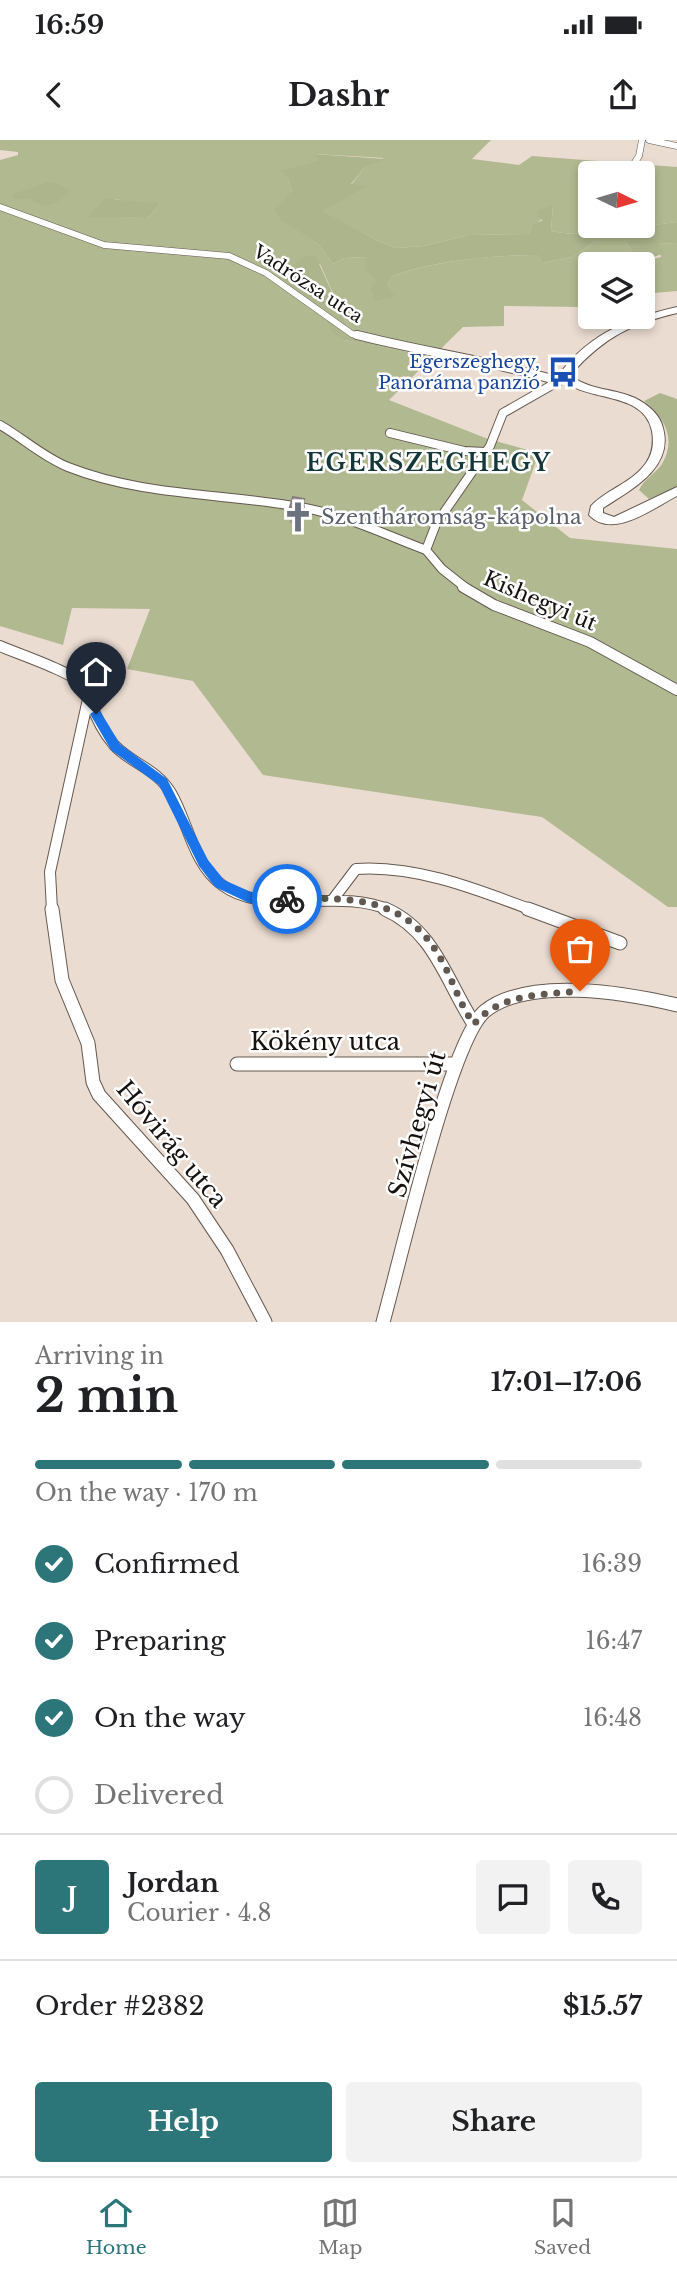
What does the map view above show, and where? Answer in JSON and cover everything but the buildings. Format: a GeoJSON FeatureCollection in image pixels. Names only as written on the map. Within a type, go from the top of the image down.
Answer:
{"type":"FeatureCollection","features":[{"type":"Feature","properties":{"kind":"street"},"geometry":{"type":"LineString","coordinates":[[636,161],[642,140]]}},
{"type":"Feature","properties":{"kind":"street"},"geometry":{"type":"LineString","coordinates":[[649,140],[677,146]]}},
{"type":"Feature","properties":{"kind":"street","name":"Vadrózsa utca"},"geometry":{"type":"LineString","coordinates":[[0,207],[104,245],[229,256],[265,273],[352,334],[415,350],[501,364],[564,380]]}},
{"type":"Feature","properties":{"kind":"street"},"geometry":{"type":"LineString","coordinates":[[0,425],[65,466],[93,475],[161,492],[280,504],[333,514],[426,550],[441,516],[485,452],[503,413],[564,380],[600,337],[626,324],[677,310]]}},
{"type":"Feature","properties":{"kind":"street"},"geometry":{"type":"LineString","coordinates":[[564,380],[640,406],[655,421],[660,435],[656,456],[642,476],[597,506],[596,515],[606,521],[616,521],[677,491]]}},
{"type":"Feature","properties":{"kind":"street"},"geometry":{"type":"LineString","coordinates":[[390,433],[464,451],[485,452]]}},
{"type":"Feature","properties":{"kind":"street","name":"Kishegyi út"},"geometry":{"type":"LineString","coordinates":[[426,550],[447,575],[480,600],[578,636],[677,690]]}},
{"type":"Feature","properties":{"kind":"street"},"geometry":{"type":"LineString","coordinates":[[0,646],[86,687],[88,699],[116,747],[163,782],[203,863],[220,884],[249,898],[334,898],[362,900],[386,907],[418,929],[439,955],[463,1009],[474,1024]]}},
{"type":"Feature","properties":{"kind":"street","name":"Hóvirág utca"},"geometry":{"type":"LineString","coordinates":[[88,699],[50,872],[51,908],[62,980],[88,1043],[93,1082],[99,1095],[180,1182],[241,1271],[265,1322]]}},
{"type":"Feature","properties":{"kind":"street"},"geometry":{"type":"LineString","coordinates":[[334,898],[356,869],[384,868],[468,888],[620,943]]}},
{"type":"Feature","properties":{"kind":"street","name":"Szívhegyi út"},"geometry":{"type":"LineString","coordinates":[[383,1322],[455,1064],[474,1024],[486,1010],[508,1000],[580,991],[626,994],[677,1005]]}},
{"type":"Feature","properties":{"kind":"street","name":"Kökény utca"},"geometry":{"type":"LineString","coordinates":[[237,1063],[455,1064]]}},
{"type":"Feature","properties":{"kind":"green space"},"geometry":{"type":"Polygon","coordinates":[[[0,140],[491,140],[472,159],[519,165],[532,156],[598,161],[578,161],[578,234],[551,231],[553,206],[528,234],[469,235],[424,246],[396,248],[322,211],[366,188],[351,185],[365,167],[384,158],[315,154],[320,160],[281,170],[292,191],[286,201],[282,220],[319,245],[333,264],[345,258],[366,257],[394,296],[387,286],[391,277],[406,271],[462,260],[502,256],[537,255],[542,263],[572,257],[578,253],[578,307],[504,306],[504,326],[463,327],[389,400],[488,439],[539,453],[522,500],[570,538],[677,549],[677,907],[668,907],[542,817],[263,775],[193,681],[127,669],[150,609],[72,608],[63,645],[0,626],[0,160],[18,155],[18,152],[0,150],[0,140]],[[116,199],[89,216],[147,218],[161,203],[141,205],[116,199]],[[320,264],[295,267],[276,278],[323,313],[344,340],[419,354],[424,346],[356,331],[347,325],[320,264]]]}},
{"type":"Feature","properties":{"kind":"green space"},"geometry":{"type":"Polygon","coordinates":[[[314,154],[386,159],[365,167],[351,184],[368,187],[323,211],[396,248],[424,246],[469,235],[528,234],[534,224],[543,220],[537,217],[538,211],[553,205],[551,231],[578,234],[578,238],[655,238],[655,225],[677,222],[677,243],[658,244],[664,253],[655,257],[655,252],[632,252],[625,241],[595,241],[572,257],[542,263],[537,255],[442,263],[391,277],[387,286],[395,296],[375,301],[370,288],[377,280],[366,269],[366,257],[345,258],[333,264],[319,245],[281,220],[275,210],[292,191],[288,179],[280,170],[319,160],[314,154]]]}},
{"type":"Feature","properties":{"kind":"green space"},"geometry":{"type":"Polygon","coordinates":[[[655,165],[677,167],[677,222],[655,225],[655,165]]]}},
{"type":"Feature","properties":{"kind":"green space"},"geometry":{"type":"Polygon","coordinates":[[[48,182],[59,184],[70,191],[56,202],[46,205],[31,198],[15,199],[13,194],[48,182]]]}},
{"type":"Feature","properties":{"kind":"green space"},"geometry":{"type":"Polygon","coordinates":[[[106,198],[162,202],[147,218],[88,217],[106,198]]]}},
{"type":"Feature","properties":{"kind":"green space"},"geometry":{"type":"Polygon","coordinates":[[[595,241],[625,241],[632,252],[579,252],[595,241]]]}},
{"type":"Feature","properties":{"kind":"green space"},"geometry":{"type":"Polygon","coordinates":[[[677,243],[677,291],[655,293],[655,258],[661,257],[657,244],[677,243]]]}},
{"type":"Feature","properties":{"kind":"green space"},"geometry":{"type":"Polygon","coordinates":[[[315,255],[347,325],[356,331],[424,345],[419,354],[344,340],[332,332],[323,312],[276,278],[303,257],[315,255]]]}},
{"type":"Feature","properties":{"kind":"green space"},"geometry":{"type":"Polygon","coordinates":[[[660,393],[677,399],[677,487],[649,499],[639,490],[662,464],[668,437],[662,421],[644,401],[660,393]]]}},
{"type":"Feature","properties":{"kind":"way so far"},"geometry":{"type":"LineString","coordinates":[[287,899],[362,900],[386,907],[412,923],[433,946],[444,964],[463,1009],[474,1024],[486,1010],[508,1000],[580,991]]}},
{"type":"Feature","properties":{"kind":"place","name":"Egerszeghegy, Panoráma panzió"},"geometry":{"type":"Point","coordinates":[563,372]}},
{"type":"Feature","properties":{"kind":"place","name":"Szentháromság-kápolna"},"geometry":{"type":"Point","coordinates":[298,517]}},
{"type":"Feature","properties":{"kind":"district","name":"EGERSZEGHEGY"},"geometry":{"type":"Point","coordinates":[429,463]}},
{"type":"Feature","properties":{"kind":"route"},"geometry":{"type":"LineString","coordinates":[[96,714],[116,747],[131,760],[155,773],[163,782],[203,863],[220,884],[227,890],[249,898],[287,899]]}}]}
